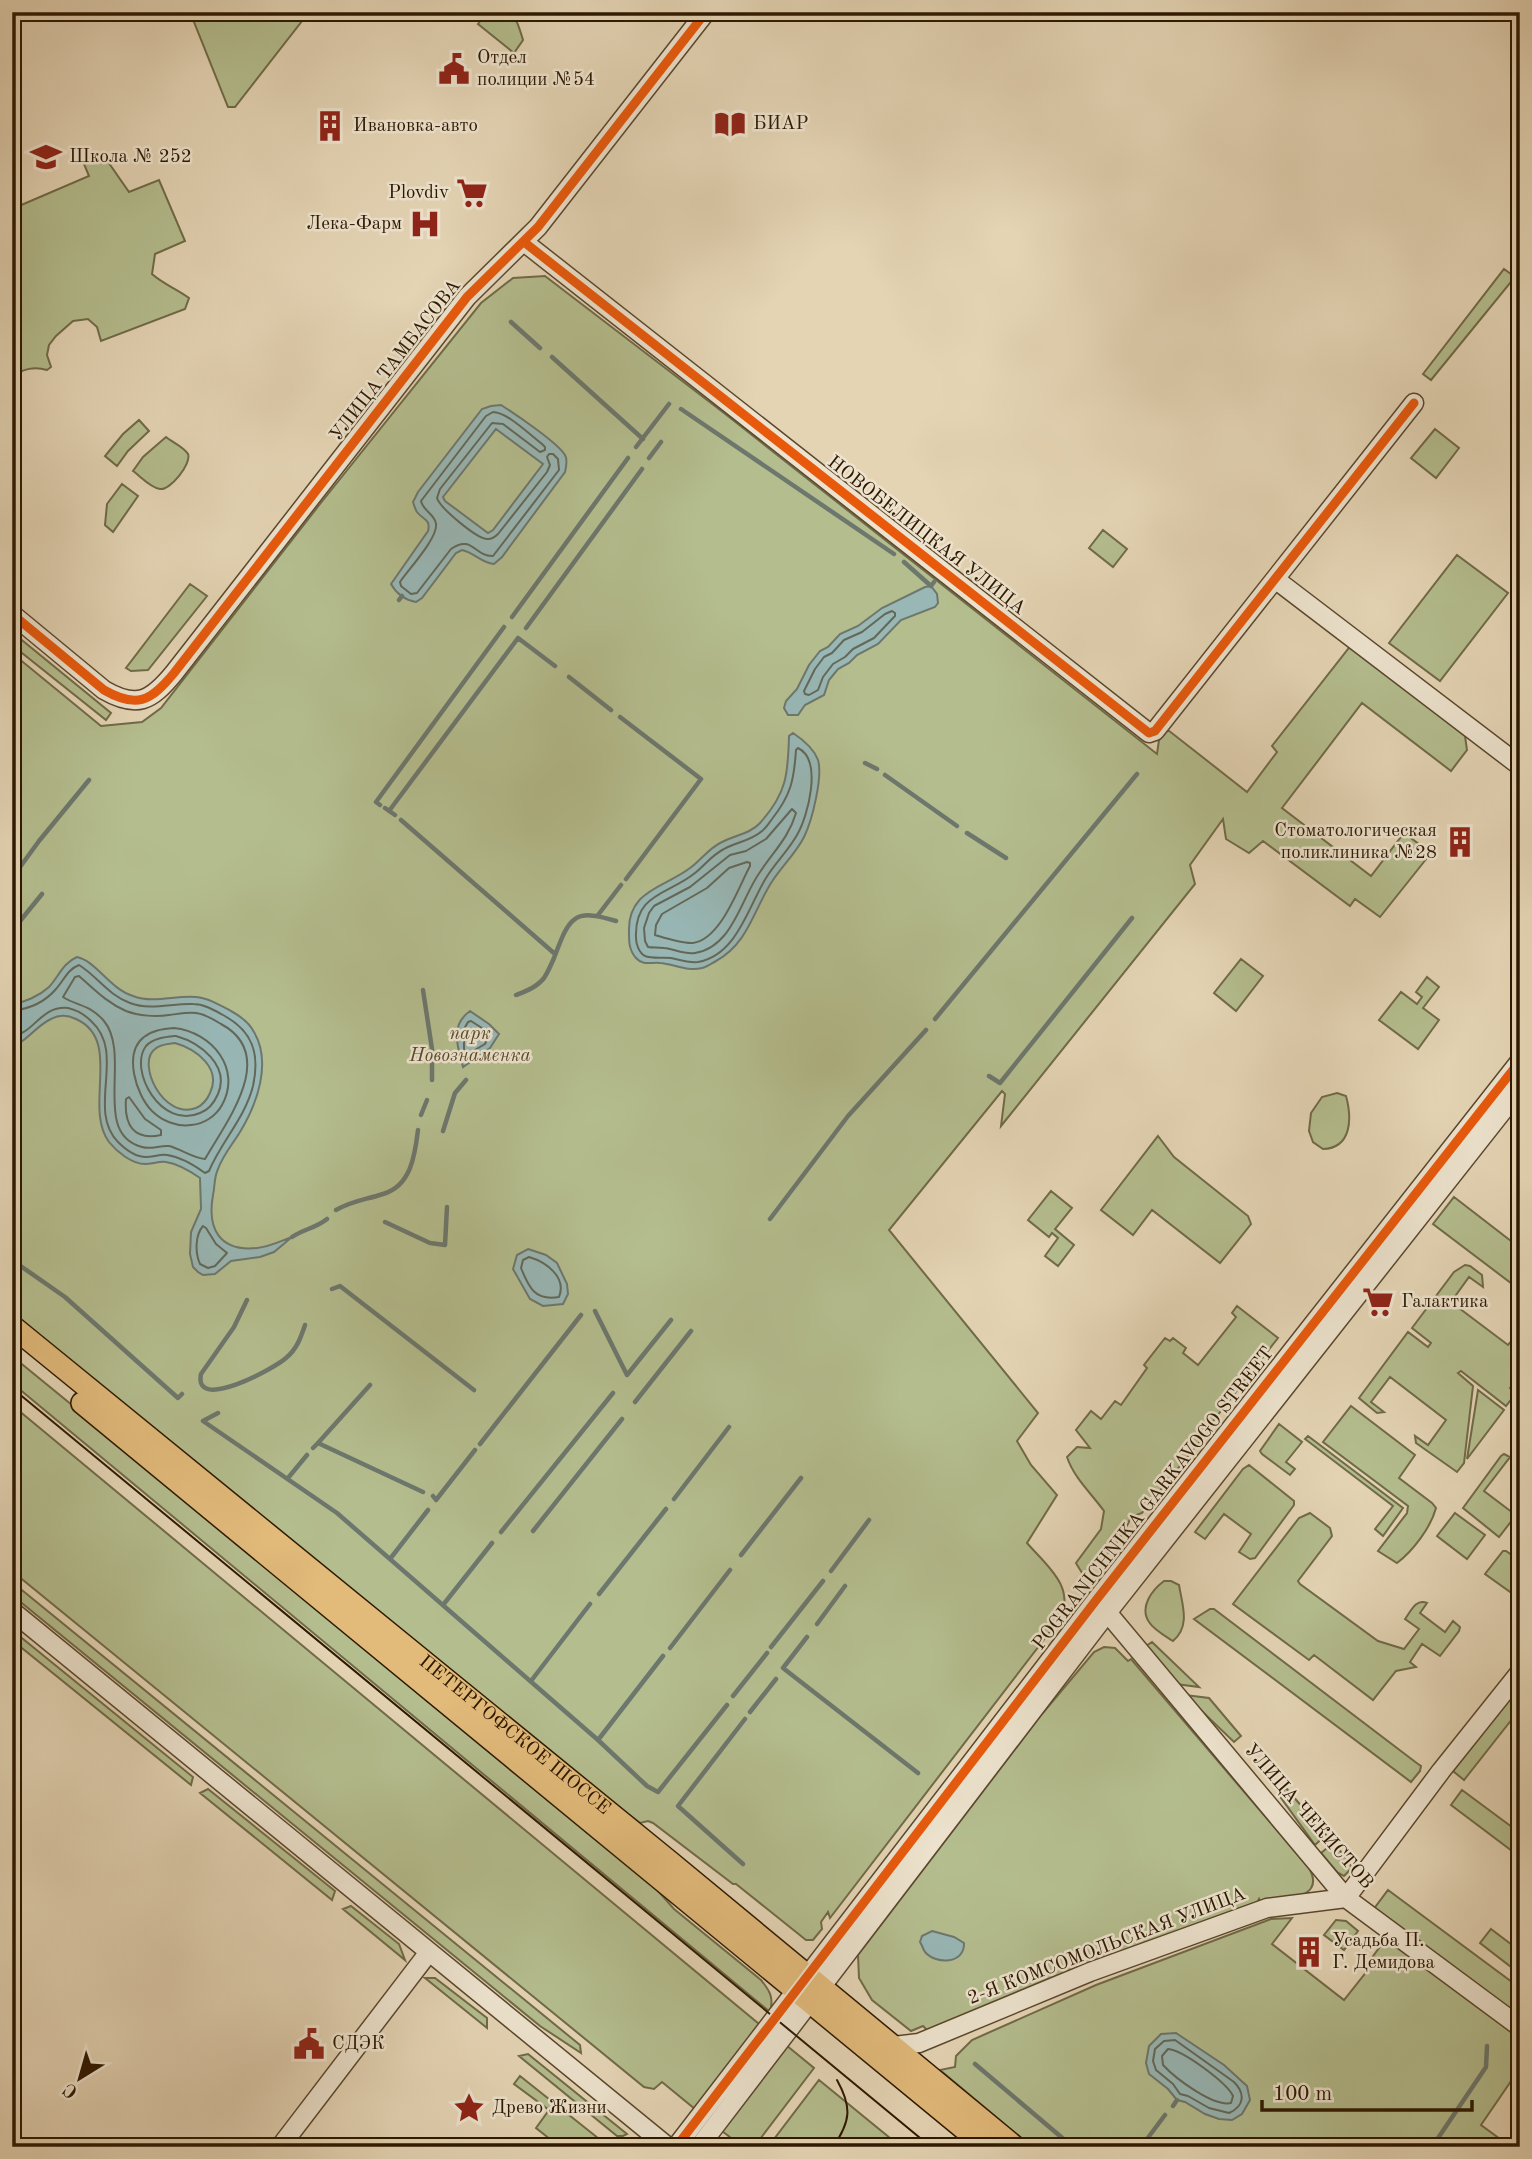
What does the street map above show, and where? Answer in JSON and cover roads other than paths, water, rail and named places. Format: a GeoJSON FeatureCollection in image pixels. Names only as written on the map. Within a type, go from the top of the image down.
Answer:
{"type":"FeatureCollection","features":[{"type":"Feature","properties":{"kind":"main road","name":"ПЕТЕРГОФСКОЕ ШОССЕ"},"geometry":{"type":"LineString","coordinates":[[12,1326],[809,1989],[986,2147]]}},
{"type":"Feature","properties":{"kind":"main road","name":"ПЕТЕРГОФСКОЕ ШОССЕ"},"geometry":{"type":"LineString","coordinates":[[12,1345],[809,1989],[894,2046],[1015,2147]]}},
{"type":"Feature","properties":{"kind":"street","name":"УЛИЦА ТАМБАСОВА"},"geometry":{"type":"LineString","coordinates":[[12,614],[104,690],[119,699],[142,701],[153,695],[165,684],[467,297],[524,242],[576,180],[706,12]]}},
{"type":"Feature","properties":{"kind":"street","name":"НОВОБЕЛИЦКАЯ УЛИЦА"},"geometry":{"type":"LineString","coordinates":[[524,242],[1149,733],[1155,731],[1275,579]]}},
{"type":"Feature","properties":{"kind":"street"},"geometry":{"type":"LineString","coordinates":[[1414,403],[1275,579],[1520,766]]}},
{"type":"Feature","properties":{"kind":"street","name":"POGRANICHNIKA GARKAVOGO STREET"},"geometry":{"type":"LineString","coordinates":[[1102,1606],[1520,1061]]}},
{"type":"Feature","properties":{"kind":"street","name":"POGRANICHNIKA GARKAVOGO STREET"},"geometry":{"type":"LineString","coordinates":[[1102,1606],[1520,1089]]}},
{"type":"Feature","properties":{"kind":"street"},"geometry":{"type":"LineString","coordinates":[[699,2147],[809,1989],[1102,1606]]}},
{"type":"Feature","properties":{"kind":"street","name":"УЛИЦА ЧЕКИСТОВ"},"geometry":{"type":"LineString","coordinates":[[1102,1606],[1346,1898],[1520,2027]]}},
{"type":"Feature","properties":{"kind":"street"},"geometry":{"type":"LineString","coordinates":[[12,1611],[668,2147]]}},
{"type":"Feature","properties":{"kind":"street"},"geometry":{"type":"LineString","coordinates":[[1346,1898],[1441,1771],[1520,1672]]}},
{"type":"Feature","properties":{"kind":"street","name":"2-Я КОМСОМОЛЬСКАЯ УЛИЦА"},"geometry":{"type":"LineString","coordinates":[[894,2046],[908,2046],[931,2039],[1090,1972],[1267,1908],[1346,1898]]}},
{"type":"Feature","properties":{"kind":"street"},"geometry":{"type":"LineString","coordinates":[[281,2147],[429,1952]]}},
{"type":"Feature","properties":{"kind":"street"},"geometry":{"type":"LineString","coordinates":[[676,2147],[809,1989]]}},
{"type":"Feature","properties":{"kind":"water"},"geometry":{"type":"Polygon","coordinates":[[[501,405],[561,449],[566,457],[565,472],[494,564],[462,550],[456,553],[422,598],[416,602],[408,600],[391,584],[428,531],[427,522],[417,512],[413,502],[482,409],[501,405]],[[496,429],[443,497],[488,533],[543,464],[496,429]]]}},
{"type":"Feature","properties":{"kind":"water"},"geometry":{"type":"Polygon","coordinates":[[[931,586],[937,594],[938,603],[935,607],[901,620],[878,644],[838,669],[829,680],[824,695],[805,705],[798,715],[788,715],[784,708],[786,701],[797,689],[809,665],[820,651],[828,647],[840,634],[858,626],[882,608],[931,586]]]}},
{"type":"Feature","properties":{"kind":"water"},"geometry":{"type":"Polygon","coordinates":[[[793,733],[811,748],[818,760],[818,788],[813,810],[801,843],[766,891],[744,935],[727,954],[702,968],[644,963],[636,958],[629,943],[630,919],[634,908],[649,892],[680,875],[717,845],[760,823],[781,792],[787,772],[789,736],[793,733]]]}},
{"type":"Feature","properties":{"kind":"water"},"geometry":{"type":"Polygon","coordinates":[[[77,957],[91,964],[117,988],[133,996],[149,999],[205,999],[238,1015],[252,1028],[262,1057],[260,1083],[252,1109],[217,1172],[212,1218],[218,1235],[233,1246],[261,1247],[292,1237],[274,1252],[231,1261],[215,1274],[203,1275],[198,1272],[193,1267],[190,1254],[191,1232],[201,1209],[200,1178],[171,1163],[135,1162],[109,1142],[102,1128],[99,1111],[100,1058],[97,1042],[90,1029],[67,1016],[54,1017],[21,1042],[12,1042],[12,1005],[45,990],[77,957]],[[175,1043],[157,1047],[150,1056],[151,1077],[156,1088],[173,1106],[196,1108],[209,1096],[213,1075],[205,1061],[175,1043]]]}},
{"type":"Feature","properties":{"kind":"water"},"geometry":{"type":"Polygon","coordinates":[[[470,1011],[499,1034],[490,1048],[463,1067],[457,1044],[457,1030],[463,1017],[470,1011]]]}},
{"type":"Feature","properties":{"kind":"water"},"geometry":{"type":"Polygon","coordinates":[[[528,1249],[546,1255],[557,1263],[567,1284],[568,1294],[563,1304],[543,1306],[530,1299],[513,1269],[517,1255],[528,1249]]]}},
{"type":"Feature","properties":{"kind":"water"},"geometry":{"type":"Polygon","coordinates":[[[932,1931],[954,1937],[964,1943],[960,1955],[955,1959],[942,1960],[925,1952],[920,1942],[922,1936],[932,1931]]]}},
{"type":"Feature","properties":{"kind":"water"},"geometry":{"type":"Polygon","coordinates":[[[1176,2033],[1224,2065],[1247,2086],[1250,2100],[1242,2114],[1232,2120],[1205,2114],[1177,2100],[1149,2074],[1146,2063],[1149,2046],[1161,2034],[1176,2033]]]}},
{"type":"Feature","properties":{"kind":"waterway"},"geometry":{"type":"LineString","coordinates":[[511,322],[540,348]]}},
{"type":"Feature","properties":{"kind":"waterway"},"geometry":{"type":"LineString","coordinates":[[552,357],[643,439]]}},
{"type":"Feature","properties":{"kind":"waterway"},"geometry":{"type":"LineString","coordinates":[[636,447],[669,404]]}},
{"type":"Feature","properties":{"kind":"waterway"},"geometry":{"type":"LineString","coordinates":[[681,409],[894,554]]}},
{"type":"Feature","properties":{"kind":"waterway"},"geometry":{"type":"LineString","coordinates":[[649,458],[661,442]]}},
{"type":"Feature","properties":{"kind":"waterway"},"geometry":{"type":"LineString","coordinates":[[512,617],[628,458]]}},
{"type":"Feature","properties":{"kind":"waterway"},"geometry":{"type":"LineString","coordinates":[[526,628],[642,469]]}},
{"type":"Feature","properties":{"kind":"waterway"},"geometry":{"type":"LineString","coordinates":[[904,562],[931,586],[934,582]]}},
{"type":"Feature","properties":{"kind":"waterway"},"geometry":{"type":"LineString","coordinates":[[399,600],[402,596]]}},
{"type":"Feature","properties":{"kind":"waterway"},"geometry":{"type":"LineString","coordinates":[[380,805],[376,802],[504,627]]}},
{"type":"Feature","properties":{"kind":"waterway"},"geometry":{"type":"LineString","coordinates":[[389,811],[518,638],[555,666]]}},
{"type":"Feature","properties":{"kind":"waterway"},"geometry":{"type":"LineString","coordinates":[[569,677],[611,710]]}},
{"type":"Feature","properties":{"kind":"waterway"},"geometry":{"type":"LineString","coordinates":[[620,717],[701,779],[626,879]]}},
{"type":"Feature","properties":{"kind":"waterway"},"geometry":{"type":"LineString","coordinates":[[865,763],[877,769]]}},
{"type":"Feature","properties":{"kind":"waterway"},"geometry":{"type":"LineString","coordinates":[[935,1019],[1137,774]]}},
{"type":"Feature","properties":{"kind":"waterway"},"geometry":{"type":"LineString","coordinates":[[885,775],[957,826]]}},
{"type":"Feature","properties":{"kind":"waterway"},"geometry":{"type":"LineString","coordinates":[[12,878],[89,780]]}},
{"type":"Feature","properties":{"kind":"waterway"},"geometry":{"type":"LineString","coordinates":[[385,808],[395,815]]}},
{"type":"Feature","properties":{"kind":"waterway"},"geometry":{"type":"LineString","coordinates":[[401,820],[555,954]]}},
{"type":"Feature","properties":{"kind":"waterway"},"geometry":{"type":"LineString","coordinates":[[967,833],[1006,858]]}},
{"type":"Feature","properties":{"kind":"waterway"},"geometry":{"type":"LineString","coordinates":[[598,915],[621,885]]}},
{"type":"Feature","properties":{"kind":"waterway"},"geometry":{"type":"LineString","coordinates":[[12,931],[42,894]]}},
{"type":"Feature","properties":{"kind":"waterway"},"geometry":{"type":"LineString","coordinates":[[516,995],[535,986],[544,978],[564,934],[574,920],[590,915],[616,921]]}},
{"type":"Feature","properties":{"kind":"waterway"},"geometry":{"type":"LineString","coordinates":[[989,1076],[1000,1083],[1132,918]]}},
{"type":"Feature","properties":{"kind":"waterway"},"geometry":{"type":"LineString","coordinates":[[423,990],[432,1049],[432,1080]]}},
{"type":"Feature","properties":{"kind":"waterway"},"geometry":{"type":"LineString","coordinates":[[770,1219],[848,1116],[926,1030]]}},
{"type":"Feature","properties":{"kind":"waterway"},"geometry":{"type":"LineString","coordinates":[[443,1131],[455,1093],[466,1080]]}},
{"type":"Feature","properties":{"kind":"waterway"},"geometry":{"type":"LineString","coordinates":[[421,1115],[427,1100]]}},
{"type":"Feature","properties":{"kind":"waterway"},"geometry":{"type":"LineString","coordinates":[[336,1210],[383,1194],[400,1184],[410,1168],[418,1130]]}},
{"type":"Feature","properties":{"kind":"waterway"},"geometry":{"type":"LineString","coordinates":[[385,1222],[430,1243],[445,1245],[447,1207]]}},
{"type":"Feature","properties":{"kind":"waterway"},"geometry":{"type":"LineString","coordinates":[[292,1237],[327,1219]]}},
{"type":"Feature","properties":{"kind":"waterway"},"geometry":{"type":"LineString","coordinates":[[12,1260],[65,1297],[178,1398],[182,1394]]}},
{"type":"Feature","properties":{"kind":"waterway"},"geometry":{"type":"LineString","coordinates":[[332,1289],[340,1286],[474,1390]]}},
{"type":"Feature","properties":{"kind":"waterway"},"geometry":{"type":"LineString","coordinates":[[247,1300],[234,1327],[201,1374],[202,1385],[209,1389],[221,1389],[236,1384],[279,1363],[296,1347],[305,1325]]}},
{"type":"Feature","properties":{"kind":"waterway"},"geometry":{"type":"LineString","coordinates":[[595,1311],[627,1375],[671,1320]]}},
{"type":"Feature","properties":{"kind":"waterway"},"geometry":{"type":"LineString","coordinates":[[480,1444],[581,1315]]}},
{"type":"Feature","properties":{"kind":"waterway"},"geometry":{"type":"LineString","coordinates":[[635,1402],[691,1331]]}},
{"type":"Feature","properties":{"kind":"waterway"},"geometry":{"type":"LineString","coordinates":[[318,1443],[370,1385]]}},
{"type":"Feature","properties":{"kind":"waterway"},"geometry":{"type":"LineString","coordinates":[[501,1532],[613,1393]]}},
{"type":"Feature","properties":{"kind":"waterway"},"geometry":{"type":"LineString","coordinates":[[218,1413],[203,1421],[337,1513],[598,1740],[647,1786],[658,1792],[727,1705]]}},
{"type":"Feature","properties":{"kind":"waterway"},"geometry":{"type":"LineString","coordinates":[[533,1531],[622,1419]]}},
{"type":"Feature","properties":{"kind":"waterway"},"geometry":{"type":"LineString","coordinates":[[674,1499],[729,1427]]}},
{"type":"Feature","properties":{"kind":"waterway"},"geometry":{"type":"LineString","coordinates":[[313,1448],[318,1443],[423,1492]]}},
{"type":"Feature","properties":{"kind":"waterway"},"geometry":{"type":"LineString","coordinates":[[433,1496],[436,1500],[475,1450]]}},
{"type":"Feature","properties":{"kind":"waterway"},"geometry":{"type":"LineString","coordinates":[[288,1478],[307,1455]]}},
{"type":"Feature","properties":{"kind":"waterway"},"geometry":{"type":"LineString","coordinates":[[741,1555],[801,1478]]}},
{"type":"Feature","properties":{"kind":"waterway"},"geometry":{"type":"LineString","coordinates":[[599,1594],[666,1509]]}},
{"type":"Feature","properties":{"kind":"waterway"},"geometry":{"type":"LineString","coordinates":[[390,1559],[428,1510]]}},
{"type":"Feature","properties":{"kind":"waterway"},"geometry":{"type":"LineString","coordinates":[[831,1571],[869,1520]]}},
{"type":"Feature","properties":{"kind":"waterway"},"geometry":{"type":"LineString","coordinates":[[443,1605],[492,1543]]}},
{"type":"Feature","properties":{"kind":"waterway"},"geometry":{"type":"LineString","coordinates":[[670,1648],[730,1570]]}},
{"type":"Feature","properties":{"kind":"waterway"},"geometry":{"type":"LineString","coordinates":[[771,1647],[823,1581]]}},
{"type":"Feature","properties":{"kind":"waterway"},"geometry":{"type":"LineString","coordinates":[[817,1624],[845,1586]]}},
{"type":"Feature","properties":{"kind":"waterway"},"geometry":{"type":"LineString","coordinates":[[531,1681],[590,1604]]}},
{"type":"Feature","properties":{"kind":"waterway"},"geometry":{"type":"LineString","coordinates":[[807,1637],[783,1668],[918,1773]]}},
{"type":"Feature","properties":{"kind":"waterway"},"geometry":{"type":"LineString","coordinates":[[733,1696],[767,1653]]}},
{"type":"Feature","properties":{"kind":"waterway"},"geometry":{"type":"LineString","coordinates":[[598,1740],[663,1656]]}},
{"type":"Feature","properties":{"kind":"waterway"},"geometry":{"type":"LineString","coordinates":[[750,1712],[776,1679]]}},
{"type":"Feature","properties":{"kind":"waterway"},"geometry":{"type":"LineString","coordinates":[[743,1864],[678,1806],[745,1719]]}},
{"type":"Feature","properties":{"kind":"waterway"},"geometry":{"type":"LineString","coordinates":[[1432,2147],[1486,2067],[1487,2046]]}},
{"type":"Feature","properties":{"kind":"waterway"},"geometry":{"type":"LineString","coordinates":[[975,2064],[1073,2147]]}},
{"type":"Feature","properties":{"kind":"waterway"},"geometry":{"type":"LineString","coordinates":[[1173,2106],[1177,2100]]}},
{"type":"Feature","properties":{"kind":"waterway"},"geometry":{"type":"LineString","coordinates":[[1141,2147],[1165,2115]]}},
{"type":"Feature","properties":{"kind":"tram line"},"geometry":{"type":"LineString","coordinates":[[12,1388],[931,2147]]}},
{"type":"Feature","properties":{"kind":"tram line"},"geometry":{"type":"LineString","coordinates":[[833,2147],[843,2129],[847,2114],[845,2098],[837,2080]]}},
{"type":"Feature","properties":{"kind":"place","name":"Отдел полиции №54"},"geometry":{"type":"Point","coordinates":[454,69]}},
{"type":"Feature","properties":{"kind":"place","name":"БИАР"},"geometry":{"type":"Point","coordinates":[730,124]}},
{"type":"Feature","properties":{"kind":"place","name":"Ивановка-авто"},"geometry":{"type":"Point","coordinates":[330,126]}},
{"type":"Feature","properties":{"kind":"place","name":"Школа № 252"},"geometry":{"type":"Point","coordinates":[46,157]}},
{"type":"Feature","properties":{"kind":"place","name":"Plovdiv"},"geometry":{"type":"Point","coordinates":[472,193]}},
{"type":"Feature","properties":{"kind":"place","name":"Лека-Фарм"},"geometry":{"type":"Point","coordinates":[425,224]}},
{"type":"Feature","properties":{"kind":"place","name":"Стоматологическая поликлиника №28"},"geometry":{"type":"Point","coordinates":[1460,842]}},
{"type":"Feature","properties":{"kind":"place","name":"Галактика"},"geometry":{"type":"Point","coordinates":[1378,1302]}},
{"type":"Feature","properties":{"kind":"place","name":"Усадьба П. Г. Демидова"},"geometry":{"type":"Point","coordinates":[1309,1952]}},
{"type":"Feature","properties":{"kind":"place","name":"СДЭК"},"geometry":{"type":"Point","coordinates":[309,2044]}},
{"type":"Feature","properties":{"kind":"place","name":"Древо Жизни"},"geometry":{"type":"Point","coordinates":[469,2108]}},
{"type":"Feature","properties":{"kind":"park label","name":"парк Новознаменка"},"geometry":{"type":"Point","coordinates":[470,1045]}}]}
